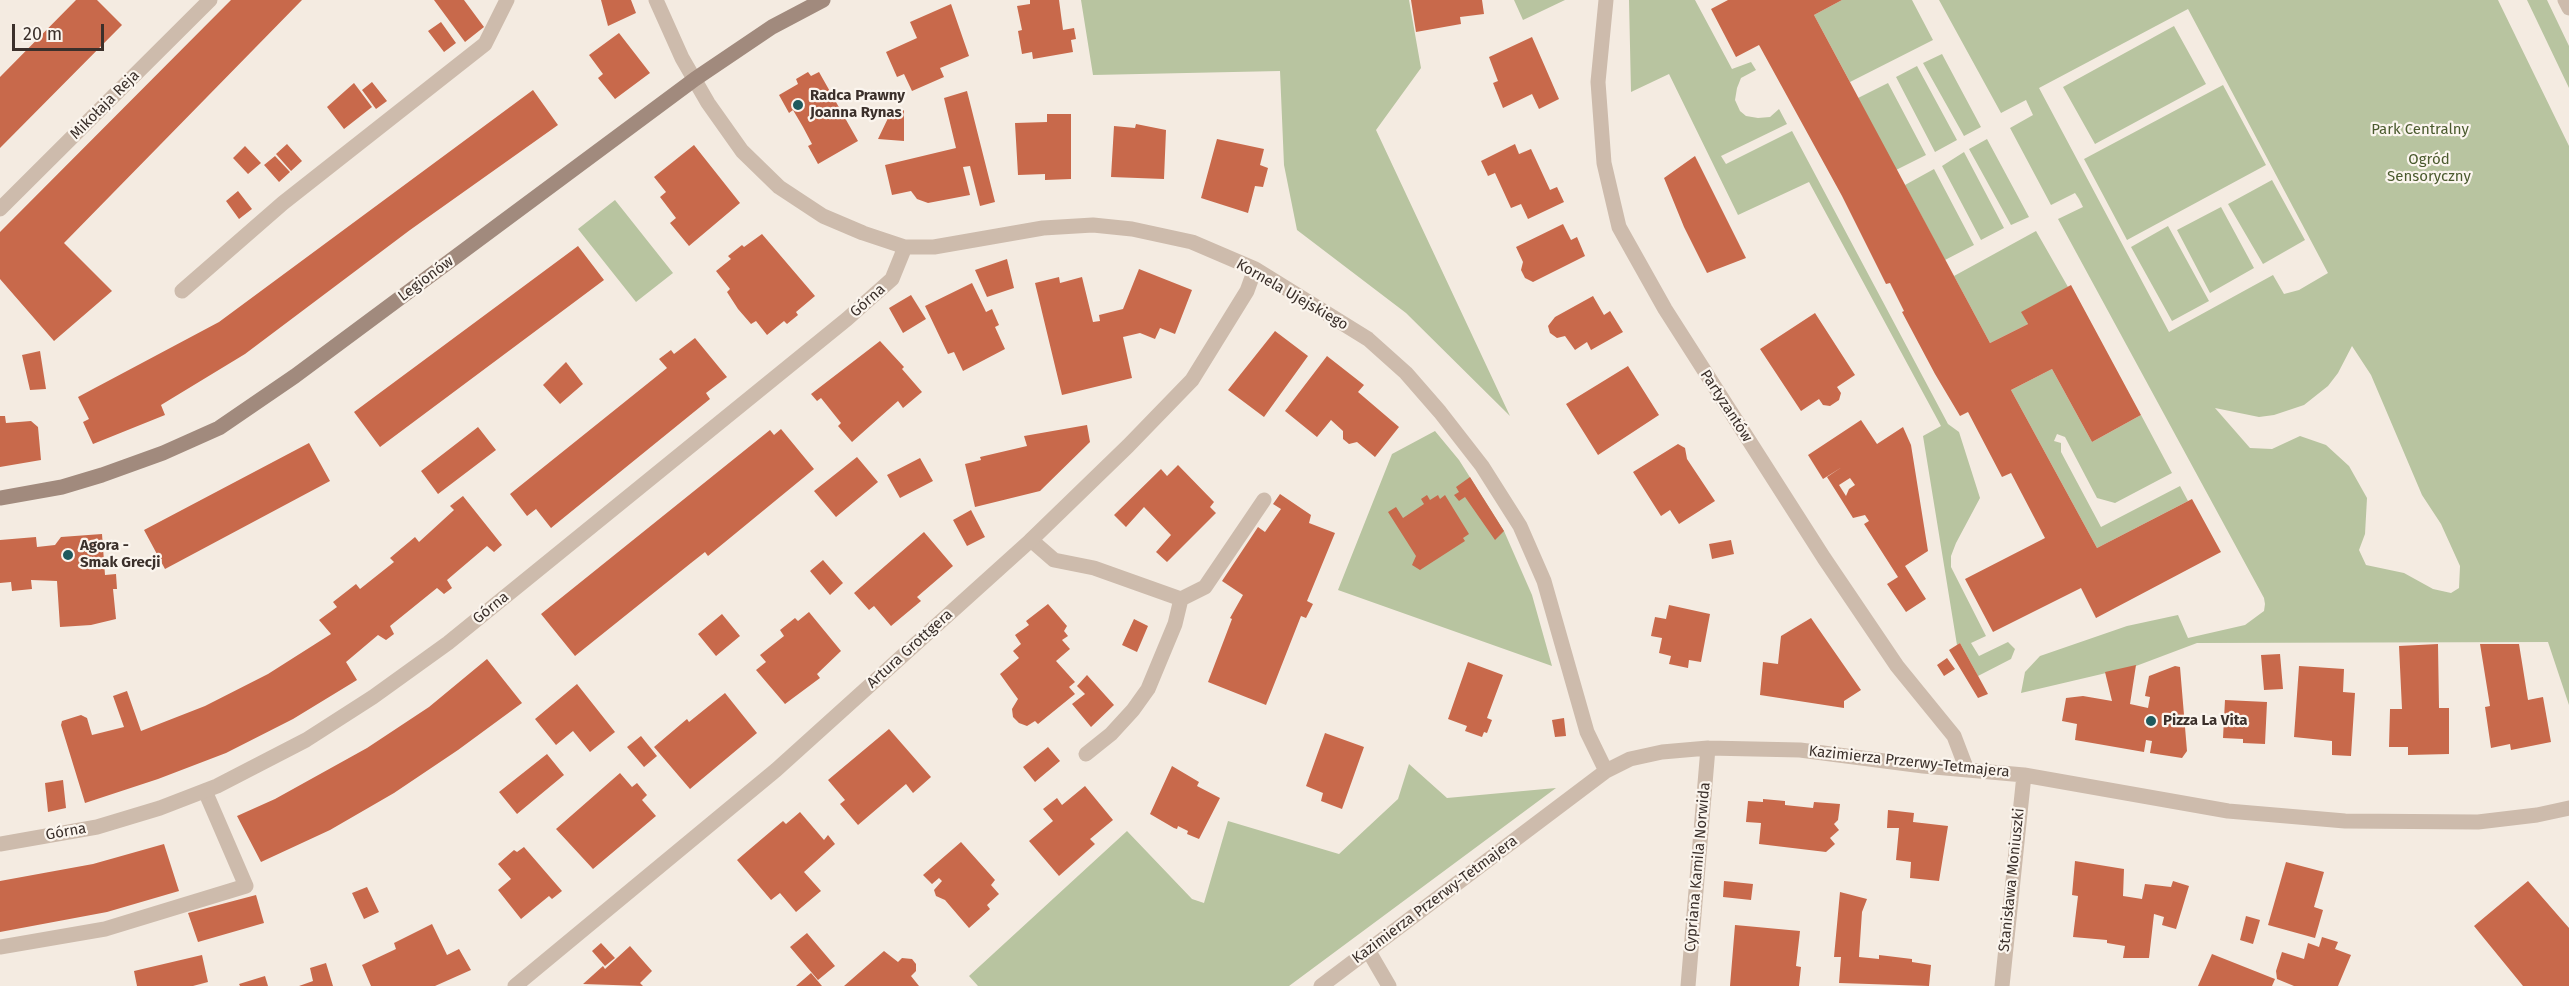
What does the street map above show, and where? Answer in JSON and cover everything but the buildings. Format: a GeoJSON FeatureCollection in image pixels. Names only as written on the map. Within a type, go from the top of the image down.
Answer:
{"type":"FeatureCollection","features":[{"type":"Feature","properties":{"kind":"street","name":"Mikołaja Reja"},"geometry":{"type":"LineString","coordinates":[[0,209],[210,0]]}},
{"type":"Feature","properties":{"kind":"street"},"geometry":{"type":"LineString","coordinates":[[183,291],[283,203],[485,44],[507,0]]}},
{"type":"Feature","properties":{"kind":"street","name":"Kornela Ujejskiego"},"geometry":{"type":"LineString","coordinates":[[656,0],[670,38],[742,151],[779,187],[823,216],[905,247],[934,247],[1043,228],[1093,225],[1132,229],[1192,242],[1255,269],[1368,339],[1420,389],[1482,466],[1520,526],[1544,581],[1587,732],[1606,771]]}},
{"type":"Feature","properties":{"kind":"street","name":"Legionów"},"geometry":{"type":"LineString","coordinates":[[0,498],[52,489],[102,475],[163,453],[219,428],[295,376],[694,79],[772,27],[823,0]]}},
{"type":"Feature","properties":{"kind":"street","name":"Partyzantów"},"geometry":{"type":"LineString","coordinates":[[1606,0],[1598,82],[1604,164],[1619,227],[1665,309],[1824,558],[1897,666],[1954,736],[1967,770]]}},
{"type":"Feature","properties":{"kind":"street"},"geometry":{"type":"LineString","coordinates":[[2565,0],[2569,8]]}},
{"type":"Feature","properties":{"kind":"street","name":"Górna"},"geometry":{"type":"LineString","coordinates":[[0,844],[97,827],[205,791],[306,740],[448,643],[881,290],[892,279],[905,247]]}},
{"type":"Feature","properties":{"kind":"street","name":"Artura Grottgera"},"geometry":{"type":"LineString","coordinates":[[516,986],[776,770],[1031,540],[1128,446],[1192,380],[1247,291],[1255,269]]}},
{"type":"Feature","properties":{"kind":"street"},"geometry":{"type":"LineString","coordinates":[[1031,540],[1054,560],[1094,568],[1181,598],[1205,587],[1264,500]]}},
{"type":"Feature","properties":{"kind":"street"},"geometry":{"type":"LineString","coordinates":[[1086,754],[1111,734],[1148,689],[1175,624],[1181,598]]}},
{"type":"Feature","properties":{"kind":"street","name":"Kazimierza Przerwy-Tetmajera"},"geometry":{"type":"LineString","coordinates":[[1321,986],[1606,771],[1630,759],[1662,752],[1708,748],[1800,750],[2024,775],[2228,811],[2345,821],[2478,822],[2537,815],[2569,808]]}},
{"type":"Feature","properties":{"kind":"street","name":"Cypriana Kamila Norwida"},"geometry":{"type":"LineString","coordinates":[[1688,986],[1708,748]]}},
{"type":"Feature","properties":{"kind":"street","name":"Stanisława Moniuszki"},"geometry":{"type":"LineString","coordinates":[[2002,986],[2024,775]]}},
{"type":"Feature","properties":{"kind":"street"},"geometry":{"type":"LineString","coordinates":[[0,947],[105,929],[246,886],[205,791]]}},
{"type":"Feature","properties":{"kind":"street"},"geometry":{"type":"LineString","coordinates":[[1368,950],[1389,986]]}},
{"type":"Feature","properties":{"kind":"green space"},"geometry":{"type":"Polygon","coordinates":[[[1081,0],[1409,0],[1421,68],[1376,130],[1510,416],[1406,313],[1297,230],[1284,165],[1280,71],[1093,75],[1081,0]]]}},
{"type":"Feature","properties":{"kind":"green space"},"geometry":{"type":"Polygon","coordinates":[[[1514,0],[1565,0],[1523,20],[1514,0]]]}},
{"type":"Feature","properties":{"kind":"green space"},"geometry":{"type":"Polygon","coordinates":[[[1629,0],[1695,0],[1732,69],[1751,62],[1756,70],[1741,78],[1737,88],[1735,100],[1740,111],[1746,116],[1758,118],[1770,117],[1779,109],[1787,124],[1721,156],[1726,164],[1792,131],[1948,424],[1959,432],[1980,498],[1956,543],[1951,556],[1951,567],[1986,636],[1971,643],[1979,656],[2008,642],[2015,649],[2011,659],[1978,676],[1960,643],[1957,645],[1923,436],[1941,426],[1809,182],[1738,215],[1669,74],[1631,92],[1629,0]]]}},
{"type":"Feature","properties":{"kind":"green space"},"geometry":{"type":"Polygon","coordinates":[[[1842,0],[1912,0],[1933,40],[1850,82],[1814,15],[1842,0]]]}},
{"type":"Feature","properties":{"kind":"green space"},"geometry":{"type":"Polygon","coordinates":[[[1939,0],[2498,0],[2569,146],[2569,705],[2548,642],[2197,643],[2136,666],[2021,693],[2025,672],[2040,656],[2127,626],[2178,615],[2188,638],[2245,625],[2264,611],[2265,604],[2264,598],[2058,219],[2083,207],[2079,199],[2075,193],[2051,205],[2010,128],[2033,115],[2026,100],[2001,113],[1939,0]],[[2188,9],[2039,88],[2169,332],[2273,275],[2284,294],[2299,290],[2328,273],[2188,9]],[[2352,346],[2338,373],[2328,386],[2304,405],[2274,415],[2259,417],[2215,408],[2250,448],[2272,449],[2300,436],[2326,445],[2349,466],[2367,498],[2365,534],[2359,550],[2366,565],[2404,573],[2433,589],[2451,593],[2459,588],[2460,566],[2441,524],[2422,495],[2371,375],[2352,346]]]}},
{"type":"Feature","properties":{"kind":"green space"},"geometry":{"type":"Polygon","coordinates":[[[2527,0],[2547,0],[2569,46],[2569,88],[2527,0]]]}},
{"type":"Feature","properties":{"kind":"green space"},"geometry":{"type":"Polygon","coordinates":[[[2174,26],[2206,84],[2095,144],[2063,87],[2174,26]]]}},
{"type":"Feature","properties":{"kind":"green space"},"geometry":{"type":"Polygon","coordinates":[[[1942,54],[1981,127],[1964,136],[1923,63],[1942,54]]]}},
{"type":"Feature","properties":{"kind":"green space"},"geometry":{"type":"Polygon","coordinates":[[[1917,66],[1957,140],[1935,152],[1896,77],[1917,66]]]}},
{"type":"Feature","properties":{"kind":"green space"},"geometry":{"type":"Polygon","coordinates":[[[1888,83],[1926,155],[1896,170],[1858,98],[1888,83]]]}},
{"type":"Feature","properties":{"kind":"green space"},"geometry":{"type":"Polygon","coordinates":[[[2223,85],[2266,165],[2127,240],[2084,159],[2223,85]]]}},
{"type":"Feature","properties":{"kind":"green space"},"geometry":{"type":"Polygon","coordinates":[[[1987,139],[2029,217],[2011,225],[1969,149],[1987,139]]]}},
{"type":"Feature","properties":{"kind":"green space"},"geometry":{"type":"Polygon","coordinates":[[[1964,152],[2004,228],[1981,240],[1942,166],[1964,152]]]}},
{"type":"Feature","properties":{"kind":"green space"},"geometry":{"type":"Polygon","coordinates":[[[1934,169],[1974,245],[1945,260],[1905,185],[1934,169]]]}},
{"type":"Feature","properties":{"kind":"green space"},"geometry":{"type":"Polygon","coordinates":[[[2272,180],[2305,240],[2263,264],[2228,204],[2272,180]]]}},
{"type":"Feature","properties":{"kind":"green space"},"geometry":{"type":"Polygon","coordinates":[[[615,200],[673,273],[636,302],[578,229],[615,200]]]}},
{"type":"Feature","properties":{"kind":"green space"},"geometry":{"type":"Polygon","coordinates":[[[2221,207],[2254,268],[2210,293],[2177,230],[2221,207]]]}},
{"type":"Feature","properties":{"kind":"green space"},"geometry":{"type":"Polygon","coordinates":[[[2168,226],[2209,301],[2172,321],[2131,247],[2168,226]]]}},
{"type":"Feature","properties":{"kind":"green space"},"geometry":{"type":"Polygon","coordinates":[[[2036,231],[2068,287],[2022,313],[2028,324],[1990,343],[1954,276],[2036,231]]]}},
{"type":"Feature","properties":{"kind":"green space"},"geometry":{"type":"Polygon","coordinates":[[[2052,369],[2092,442],[2141,415],[2172,473],[2115,503],[2097,498],[2065,437],[2057,434],[2054,441],[2061,443],[2061,452],[2101,527],[2180,486],[2188,501],[2097,548],[2011,390],[2052,369]]]}},
{"type":"Feature","properties":{"kind":"green space"},"geometry":{"type":"Polygon","coordinates":[[[1435,431],[1459,460],[1504,531],[1532,595],[1552,666],[1338,590],[1392,454],[1435,431]]]}},
{"type":"Feature","properties":{"kind":"green space"},"geometry":{"type":"Polygon","coordinates":[[[1409,764],[1447,798],[1556,788],[1289,986],[978,986],[969,976],[1127,831],[1192,899],[1204,903],[1228,821],[1339,854],[1398,799],[1409,764]]]}},
{"type":"Feature","properties":{"kind":"place","name":"Radca Prawny Joanna Rynas"},"geometry":{"type":"Point","coordinates":[798,105]}},
{"type":"Feature","properties":{"kind":"place","name":"Agora - Smak Grecji"},"geometry":{"type":"Point","coordinates":[68,555]}},
{"type":"Feature","properties":{"kind":"place","name":"Pizza La Vita"},"geometry":{"type":"Point","coordinates":[2151,721]}},
{"type":"Feature","properties":{"kind":"park label","name":"Park Centralny"},"geometry":{"type":"Point","coordinates":[2420,130]}},
{"type":"Feature","properties":{"kind":"park label","name":"Ogród Sensoryczny"},"geometry":{"type":"Point","coordinates":[2429,168]}}]}
